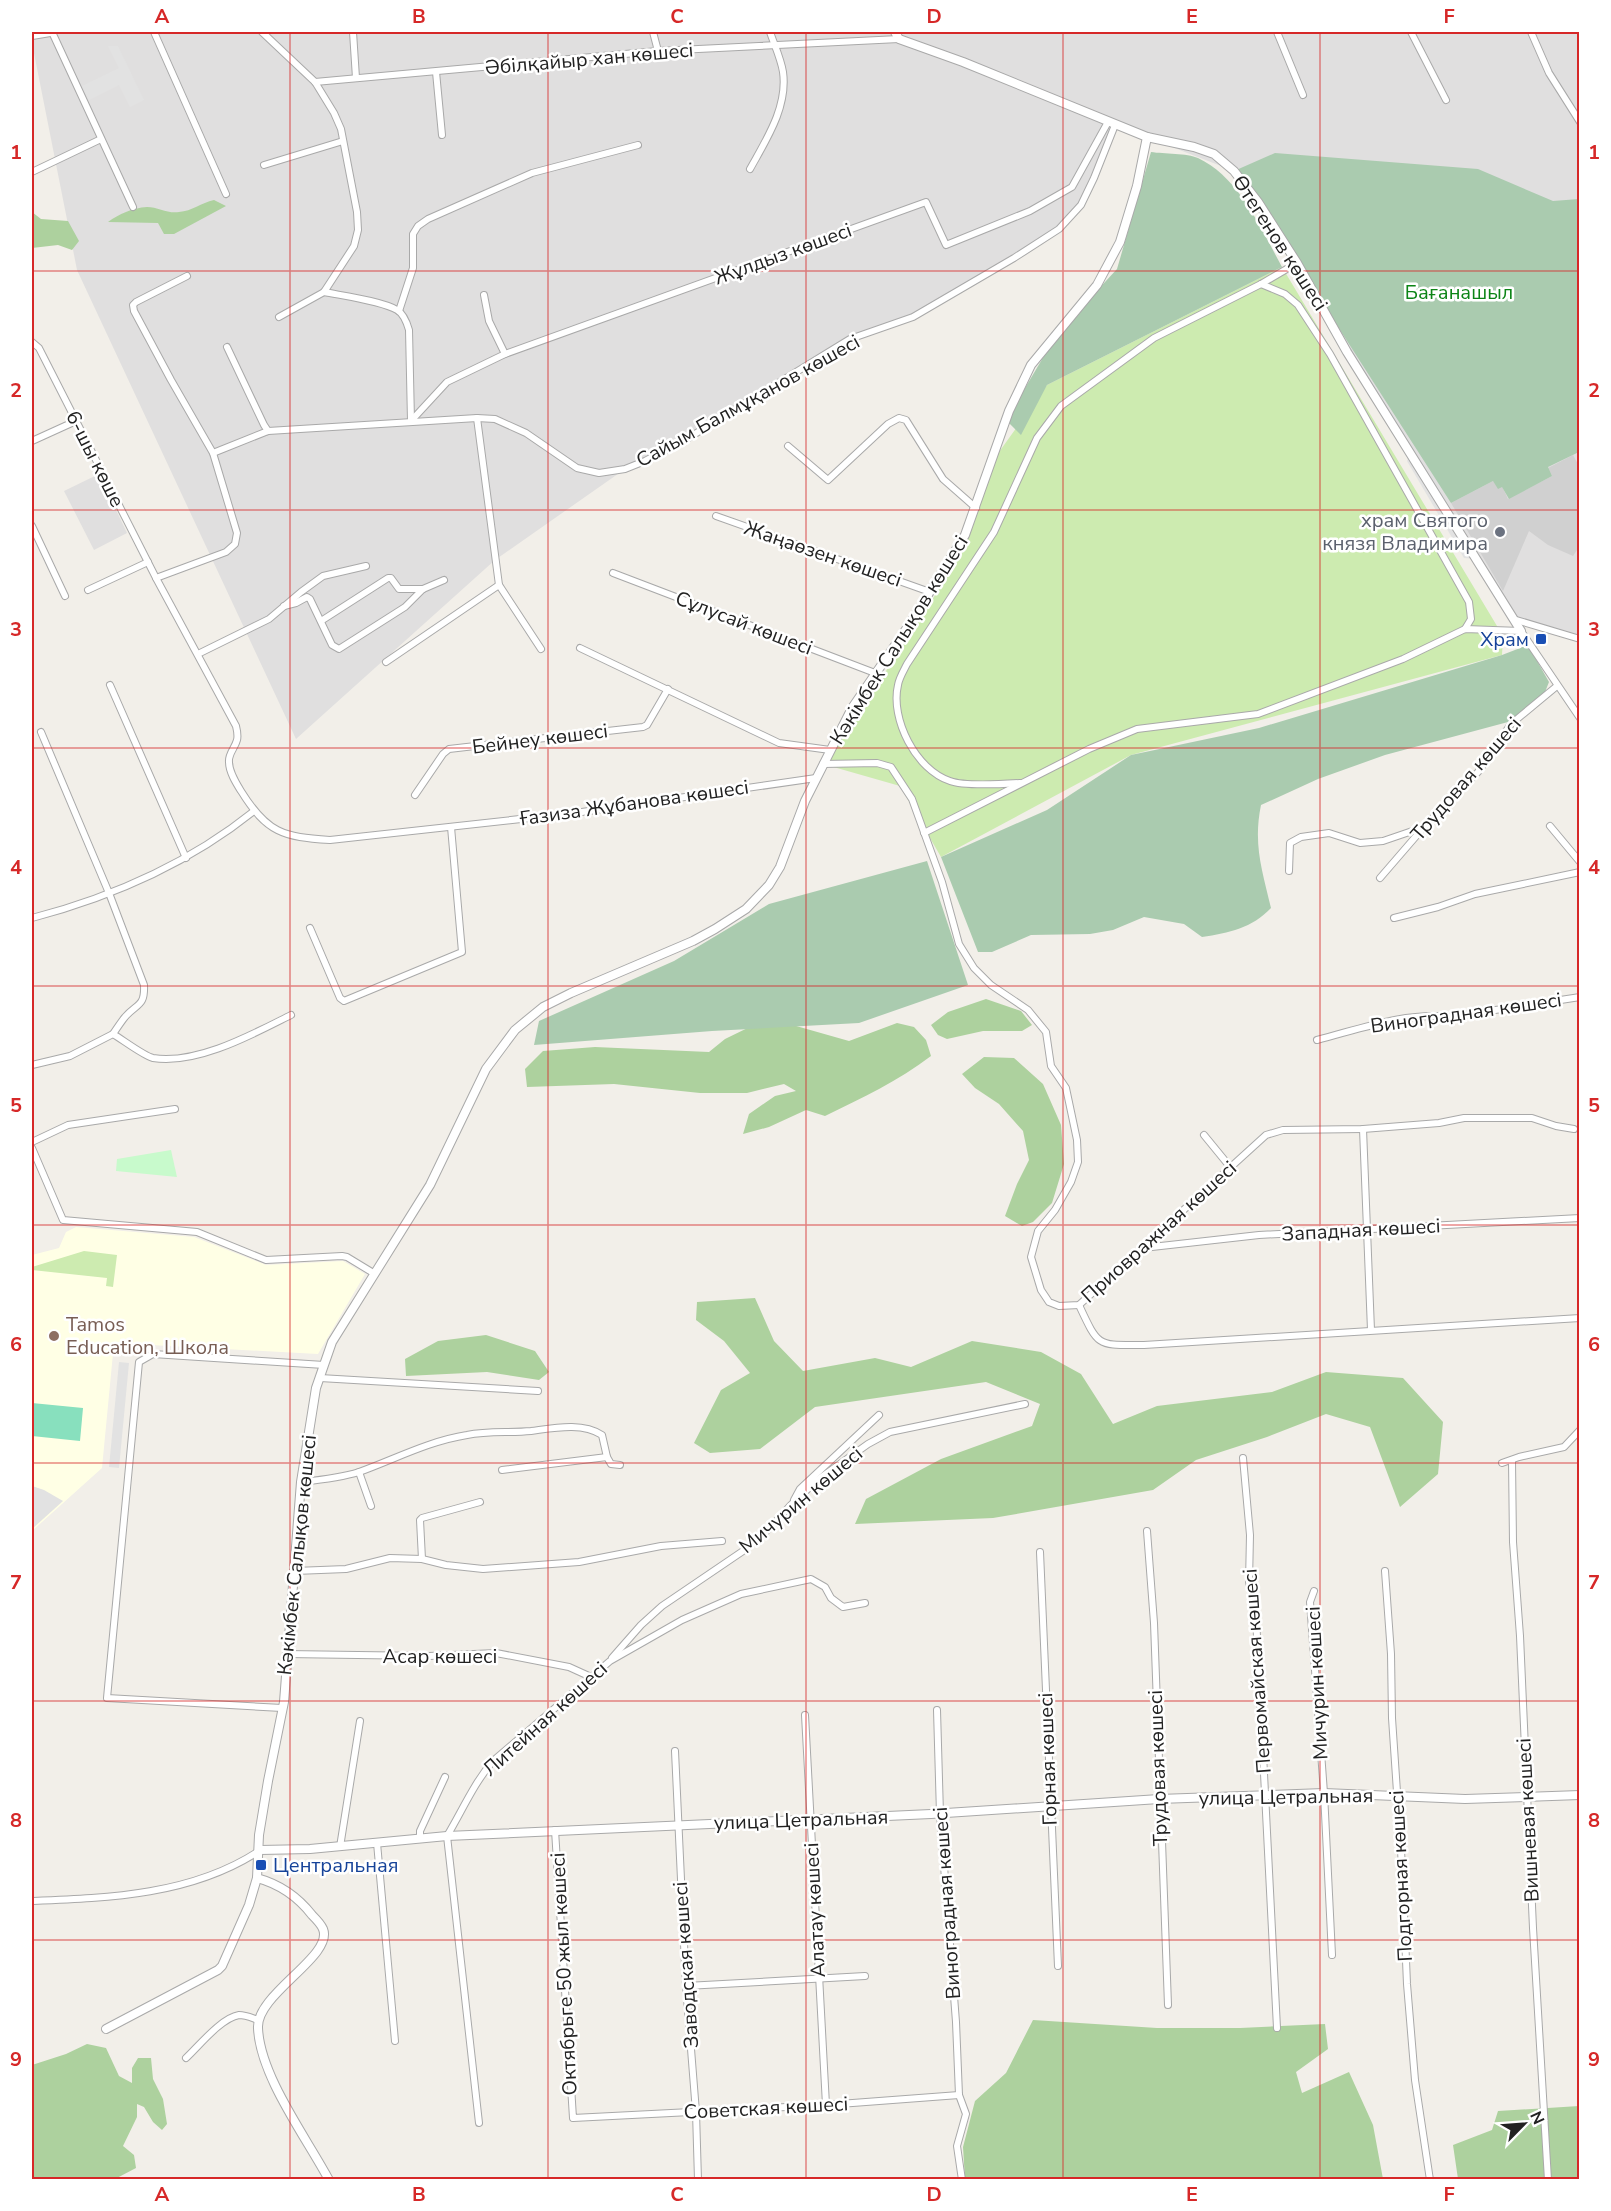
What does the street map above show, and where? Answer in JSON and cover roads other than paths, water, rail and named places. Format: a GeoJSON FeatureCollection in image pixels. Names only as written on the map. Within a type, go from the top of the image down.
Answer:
{"type":"FeatureCollection","features":[{"type":"Feature","properties":{"kind":"street"},"geometry":{"type":"LineString","coordinates":[[32,35],[51,32],[133,207]]}},
{"type":"Feature","properties":{"kind":"street"},"geometry":{"type":"LineString","coordinates":[[154,32],[226,194]]}},
{"type":"Feature","properties":{"kind":"street"},"geometry":{"type":"LineString","coordinates":[[262,32],[315,82],[334,113],[343,141],[357,212],[354,246],[324,292],[279,317]]}},
{"type":"Feature","properties":{"kind":"street"},"geometry":{"type":"LineString","coordinates":[[353,32],[356,78]]}},
{"type":"Feature","properties":{"kind":"street"},"geometry":{"type":"LineString","coordinates":[[653,32],[658,51]]}},
{"type":"Feature","properties":{"kind":"street"},"geometry":{"type":"LineString","coordinates":[[750,169],[779,114],[783,72],[770,32]]}},
{"type":"Feature","properties":{"kind":"street"},"geometry":{"type":"LineString","coordinates":[[1277,32],[1303,95]]}},
{"type":"Feature","properties":{"kind":"street"},"geometry":{"type":"LineString","coordinates":[[1411,32],[1446,100]]}},
{"type":"Feature","properties":{"kind":"street"},"geometry":{"type":"LineString","coordinates":[[1531,32],[1549,73],[1580,122]]}},
{"type":"Feature","properties":{"kind":"street","name":"Әбілқайыр хан көшесі"},"geometry":{"type":"LineString","coordinates":[[315,82],[658,51],[897,35]]}},
{"type":"Feature","properties":{"kind":"street","name":"Өтегенов көшесі"},"geometry":{"type":"LineString","coordinates":[[897,35],[1147,137],[1194,147],[1214,154],[1234,171],[1258,202],[1297,263],[1347,352],[1521,631]]}},
{"type":"Feature","properties":{"kind":"street"},"geometry":{"type":"LineString","coordinates":[[436,72],[442,135]]}},
{"type":"Feature","properties":{"kind":"street","name":"Жұлдыз көшесі"},"geometry":{"type":"LineString","coordinates":[[411,421],[447,382],[505,354],[926,202],[946,245],[1030,211],[1072,187],[1112,123]]}},
{"type":"Feature","properties":{"kind":"street","name":"Сайым Балмұқанов көшесі"},"geometry":{"type":"LineString","coordinates":[[213,453],[268,431],[477,418],[495,419],[526,433],[577,468],[599,473],[625,469],[685,440],[850,339],[913,317],[1014,258],[1059,228],[1081,205],[1094,178],[1112,123]]}},
{"type":"Feature","properties":{"kind":"street","name":"Кәкімбек Салықов көшесі"},"geometry":{"type":"LineString","coordinates":[[106,2029],[218,1970],[222,1966],[249,1905],[257,1878],[259,1835],[282,1708],[301,1482],[316,1388],[332,1342],[430,1185],[489,1064],[515,1030],[543,1007],[570,993],[693,941],[736,916],[754,902],[769,885],[780,867],[794,827],[816,778],[852,708],[911,622],[965,535],[1009,411],[1031,365],[1097,285],[1120,242],[1137,186],[1147,137]]}},
{"type":"Feature","properties":{"kind":"street"},"geometry":{"type":"LineString","coordinates":[[32,172],[101,139]]}},
{"type":"Feature","properties":{"kind":"street"},"geometry":{"type":"LineString","coordinates":[[264,165],[343,141]]}},
{"type":"Feature","properties":{"kind":"street"},"geometry":{"type":"LineString","coordinates":[[399,311],[413,268],[413,234],[418,226],[428,219],[532,174],[638,145]]}},
{"type":"Feature","properties":{"kind":"street"},"geometry":{"type":"LineString","coordinates":[[1020,783],[950,782],[927,768],[912,747],[896,705],[898,684],[907,664],[994,532],[1037,438],[1061,406],[1154,338],[1261,284],[1297,263]]}},
{"type":"Feature","properties":{"kind":"street"},"geometry":{"type":"LineString","coordinates":[[156,578],[226,552],[235,544],[237,532],[213,453],[171,380],[133,305],[187,276]]}},
{"type":"Feature","properties":{"kind":"street"},"geometry":{"type":"LineString","coordinates":[[1261,284],[1285,294],[1298,305],[1330,354],[1470,602],[1471,619],[1466,629]]}},
{"type":"Feature","properties":{"kind":"street"},"geometry":{"type":"LineString","coordinates":[[324,292],[384,305],[399,311],[406,320],[409,330],[411,421]]}},
{"type":"Feature","properties":{"kind":"street"},"geometry":{"type":"LineString","coordinates":[[484,295],[489,321],[505,354]]}},
{"type":"Feature","properties":{"kind":"street","name":"6-шы көше"},"geometry":{"type":"LineString","coordinates":[[32,342],[39,348],[156,578],[236,726],[237,739],[228,758],[229,768],[254,811]]}},
{"type":"Feature","properties":{"kind":"street"},"geometry":{"type":"LineString","coordinates":[[227,347],[268,431]]}},
{"type":"Feature","properties":{"kind":"street"},"geometry":{"type":"LineString","coordinates":[[477,418],[499,585],[541,649]]}},
{"type":"Feature","properties":{"kind":"street"},"geometry":{"type":"LineString","coordinates":[[788,446],[828,480],[888,424],[899,418],[906,420],[944,479],[976,507]]}},
{"type":"Feature","properties":{"kind":"street"},"geometry":{"type":"LineString","coordinates":[[32,441],[76,421]]}},
{"type":"Feature","properties":{"kind":"street","name":"Жаңаөзен көшесі"},"geometry":{"type":"LineString","coordinates":[[716,516],[930,592]]}},
{"type":"Feature","properties":{"kind":"street"},"geometry":{"type":"LineString","coordinates":[[32,526],[65,596]]}},
{"type":"Feature","properties":{"kind":"street"},"geometry":{"type":"LineString","coordinates":[[88,590],[148,562]]}},
{"type":"Feature","properties":{"kind":"street"},"geometry":{"type":"LineString","coordinates":[[198,654],[260,624],[323,576],[366,566]]}},
{"type":"Feature","properties":{"kind":"street","name":"Сұлусай көшесі"},"geometry":{"type":"LineString","coordinates":[[613,573],[874,673]]}},
{"type":"Feature","properties":{"kind":"street"},"geometry":{"type":"LineString","coordinates":[[321,621],[388,578],[391,578],[399,589],[423,589]]}},
{"type":"Feature","properties":{"kind":"street"},"geometry":{"type":"LineString","coordinates":[[284,606],[308,597],[332,645],[339,650],[405,607],[423,589],[444,579]]}},
{"type":"Feature","properties":{"kind":"street"},"geometry":{"type":"LineString","coordinates":[[386,662],[499,585]]}},
{"type":"Feature","properties":{"kind":"street"},"geometry":{"type":"LineString","coordinates":[[1512,618],[1580,639]]}},
{"type":"Feature","properties":{"kind":"street"},"geometry":{"type":"LineString","coordinates":[[924,833],[1089,749],[1137,729],[1258,714],[1403,659],[1466,629],[1521,631],[1580,718]]}},
{"type":"Feature","properties":{"kind":"street"},"geometry":{"type":"LineString","coordinates":[[580,648],[779,743],[830,750]]}},
{"type":"Feature","properties":{"kind":"street"},"geometry":{"type":"LineString","coordinates":[[110,685],[186,858]]}},
{"type":"Feature","properties":{"kind":"street","name":"Трудовая көшесі"},"geometry":{"type":"LineString","coordinates":[[1380,878],[1424,826],[1478,772],[1511,724],[1557,686]]}},
{"type":"Feature","properties":{"kind":"street","name":"Бейнеу көшесі"},"geometry":{"type":"LineString","coordinates":[[415,795],[443,754],[449,749],[643,727],[668,689]]}},
{"type":"Feature","properties":{"kind":"street"},"geometry":{"type":"LineString","coordinates":[[32,1065],[70,1056],[113,1034],[127,1015],[140,1006],[144,998],[144,985],[109,893],[41,732]]}},
{"type":"Feature","properties":{"kind":"street","name":"Приовражная көшесі"},"geometry":{"type":"LineString","coordinates":[[823,764],[877,764],[891,767],[912,799],[942,882],[959,944],[974,968],[991,985],[1028,1010],[1046,1032],[1051,1066],[1066,1088],[1077,1140],[1078,1162],[1071,1182],[1055,1210],[1038,1231],[1031,1257],[1041,1290],[1050,1302],[1059,1306],[1079,1305],[1266,1135],[1283,1130],[1363,1129],[1439,1123],[1453,1119],[1532,1118],[1574,1129]]}},
{"type":"Feature","properties":{"kind":"street","name":"Ғазиза Жұбанова көшесі"},"geometry":{"type":"LineString","coordinates":[[254,811],[263,822],[283,833],[301,838],[330,840],[586,811],[816,778]]}},
{"type":"Feature","properties":{"kind":"street"},"geometry":{"type":"LineString","coordinates":[[32,918],[144,879],[186,858],[225,834],[254,811]]}},
{"type":"Feature","properties":{"kind":"street"},"geometry":{"type":"LineString","coordinates":[[310,928],[340,998],[344,1001],[462,952],[451,826]]}},
{"type":"Feature","properties":{"kind":"street"},"geometry":{"type":"LineString","coordinates":[[1289,871],[1290,843],[1301,837],[1329,833],[1360,843],[1383,841],[1424,826]]}},
{"type":"Feature","properties":{"kind":"street"},"geometry":{"type":"LineString","coordinates":[[1550,826],[1580,862]]}},
{"type":"Feature","properties":{"kind":"street"},"geometry":{"type":"LineString","coordinates":[[1394,918],[1438,908],[1475,894],[1580,872]]}},
{"type":"Feature","properties":{"kind":"street","name":"Виноградная көшесі"},"geometry":{"type":"LineString","coordinates":[[1317,1040],[1417,1017],[1432,1015],[1450,1017],[1580,997]]}},
{"type":"Feature","properties":{"kind":"street"},"geometry":{"type":"LineString","coordinates":[[113,1034],[152,1058],[181,1057],[226,1046],[291,1016]]}},
{"type":"Feature","properties":{"kind":"street"},"geometry":{"type":"LineString","coordinates":[[32,1142],[68,1125],[175,1109]]}},
{"type":"Feature","properties":{"kind":"street"},"geometry":{"type":"LineString","coordinates":[[1363,1129],[1371,1330]]}},
{"type":"Feature","properties":{"kind":"street"},"geometry":{"type":"LineString","coordinates":[[1204,1135],[1231,1168]]}},
{"type":"Feature","properties":{"kind":"street"},"geometry":{"type":"LineString","coordinates":[[32,1148],[63,1220],[197,1232],[270,1260],[342,1256],[375,1274]]}},
{"type":"Feature","properties":{"kind":"street","name":"Западная көшесі"},"geometry":{"type":"LineString","coordinates":[[1143,1248],[1259,1235],[1580,1218]]}},
{"type":"Feature","properties":{"kind":"street"},"geometry":{"type":"LineString","coordinates":[[1079,1305],[1093,1334],[1101,1343],[1113,1345],[1580,1318]]}},
{"type":"Feature","properties":{"kind":"street"},"geometry":{"type":"LineString","coordinates":[[282,1708],[107,1698],[139,1362],[153,1354],[324,1365]]}},
{"type":"Feature","properties":{"kind":"street"},"geometry":{"type":"LineString","coordinates":[[320,1378],[538,1391]]}},
{"type":"Feature","properties":{"kind":"street","name":"Мичурин көшесі"},"geometry":{"type":"LineString","coordinates":[[610,1661],[640,1625],[662,1606],[743,1551],[771,1527],[816,1481],[868,1444],[891,1432],[1025,1404]]}},
{"type":"Feature","properties":{"kind":"street"},"geometry":{"type":"LineString","coordinates":[[790,1506],[800,1489],[879,1415]]}},
{"type":"Feature","properties":{"kind":"street"},"geometry":{"type":"LineString","coordinates":[[301,1482],[359,1472],[422,1448],[467,1435],[579,1427],[592,1428],[602,1435],[611,1464],[620,1465]]}},
{"type":"Feature","properties":{"kind":"street"},"geometry":{"type":"LineString","coordinates":[[1502,1463],[1519,1456],[1564,1447],[1580,1430]]}},
{"type":"Feature","properties":{"kind":"street"},"geometry":{"type":"LineString","coordinates":[[502,1470],[607,1457]]}},
{"type":"Feature","properties":{"kind":"street","name":"Первомайская көшесі"},"geometry":{"type":"LineString","coordinates":[[1243,1458],[1250,1534],[1249,1582],[1256,1617],[1277,2028]]}},
{"type":"Feature","properties":{"kind":"street","name":"Вишневая көшесі"},"geometry":{"type":"LineString","coordinates":[[1512,1460],[1513,1542],[1520,1636],[1548,2180]]}},
{"type":"Feature","properties":{"kind":"street"},"geometry":{"type":"LineString","coordinates":[[359,1472],[371,1506]]}},
{"type":"Feature","properties":{"kind":"street"},"geometry":{"type":"LineString","coordinates":[[422,1560],[420,1520],[480,1502]]}},
{"type":"Feature","properties":{"kind":"street","name":"Трудовая көшесі"},"geometry":{"type":"LineString","coordinates":[[1148,1531],[1154,1623],[1168,2005]]}},
{"type":"Feature","properties":{"kind":"street"},"geometry":{"type":"LineString","coordinates":[[295,1571],[346,1569],[390,1558],[483,1569],[579,1562],[661,1546],[722,1541]]}},
{"type":"Feature","properties":{"kind":"street","name":"Горная көшесі"},"geometry":{"type":"LineString","coordinates":[[1040,1552],[1049,1806],[1058,1966]]}},
{"type":"Feature","properties":{"kind":"street","name":"Подгорная көшесі"},"geometry":{"type":"LineString","coordinates":[[1385,1571],[1407,1984],[1415,2079],[1430,2180]]}},
{"type":"Feature","properties":{"kind":"street","name":"Литейная көшесі"},"geometry":{"type":"LineString","coordinates":[[447,1836],[464,1809],[478,1779],[492,1761],[610,1661],[682,1620],[741,1594],[811,1579],[825,1587],[831,1598],[843,1607],[865,1603]]}},
{"type":"Feature","properties":{"kind":"street","name":"Мичурин көшесі"},"geometry":{"type":"LineString","coordinates":[[1314,1591],[1310,1602],[1324,1793],[1332,1955]]}},
{"type":"Feature","properties":{"kind":"street","name":"Асар көшесі"},"geometry":{"type":"LineString","coordinates":[[286,1654],[429,1656],[496,1653],[569,1667],[591,1677]]}},
{"type":"Feature","properties":{"kind":"street","name":"Виноградная көшесі"},"geometry":{"type":"LineString","coordinates":[[937,1710],[940,1814],[956,2022],[958,2095],[966,2114],[957,2146],[962,2180]]}},
{"type":"Feature","properties":{"kind":"street","name":"Алатау көшесі"},"geometry":{"type":"LineString","coordinates":[[805,1715],[826,2105]]}},
{"type":"Feature","properties":{"kind":"street"},"geometry":{"type":"LineString","coordinates":[[340,1847],[360,1721]]}},
{"type":"Feature","properties":{"kind":"street","name":"Заводская көшесі"},"geometry":{"type":"LineString","coordinates":[[675,1750],[698,2180]]}},
{"type":"Feature","properties":{"kind":"street"},"geometry":{"type":"LineString","coordinates":[[420,1839],[420,1831],[445,1777]]}},
{"type":"Feature","properties":{"kind":"street","name":"улица Цетральная"},"geometry":{"type":"LineString","coordinates":[[32,1901],[81,1899],[182,1886],[226,1870],[260,1850],[340,1847],[447,1836],[940,1814],[1159,1799],[1265,1795],[1324,1793],[1465,1800],[1580,1795]]}},
{"type":"Feature","properties":{"kind":"street","name":"Октябрьге 50 жыл көшесі"},"geometry":{"type":"LineString","coordinates":[[555,1830],[573,2118]]}},
{"type":"Feature","properties":{"kind":"street"},"geometry":{"type":"LineString","coordinates":[[447,1836],[479,2123]]}},
{"type":"Feature","properties":{"kind":"street"},"geometry":{"type":"LineString","coordinates":[[377,1843],[395,2041]]}},
{"type":"Feature","properties":{"kind":"street"},"geometry":{"type":"LineString","coordinates":[[257,1878],[302,1901],[323,1929],[325,1936],[320,1950],[271,2000],[258,2020],[260,2042],[275,2084],[329,2180]]}},
{"type":"Feature","properties":{"kind":"street"},"geometry":{"type":"LineString","coordinates":[[686,1986],[865,1976]]}},
{"type":"Feature","properties":{"kind":"street"},"geometry":{"type":"LineString","coordinates":[[186,2058],[214,2030],[232,2018],[245,2015],[258,2020]]}},
{"type":"Feature","properties":{"kind":"street","name":"Советская көшесі"},"geometry":{"type":"LineString","coordinates":[[573,2118],[826,2105],[958,2095]]}},
{"type":"Feature","properties":{"kind":"place","name":"храм Святого князя Владимира"},"geometry":{"type":"Point","coordinates":[1500,532]}},
{"type":"Feature","properties":{"kind":"place","name":"Храм"},"geometry":{"type":"Point","coordinates":[1541,639]}},
{"type":"Feature","properties":{"kind":"place","name":"Tamos Education, Школа"},"geometry":{"type":"Point","coordinates":[54,1336]}},
{"type":"Feature","properties":{"kind":"place","name":"Центральная"},"geometry":{"type":"Point","coordinates":[261,1865]}},
{"type":"Feature","properties":{"kind":"park label","name":"Бағанашыл"},"geometry":{"type":"Point","coordinates":[1459,292]}}]}
